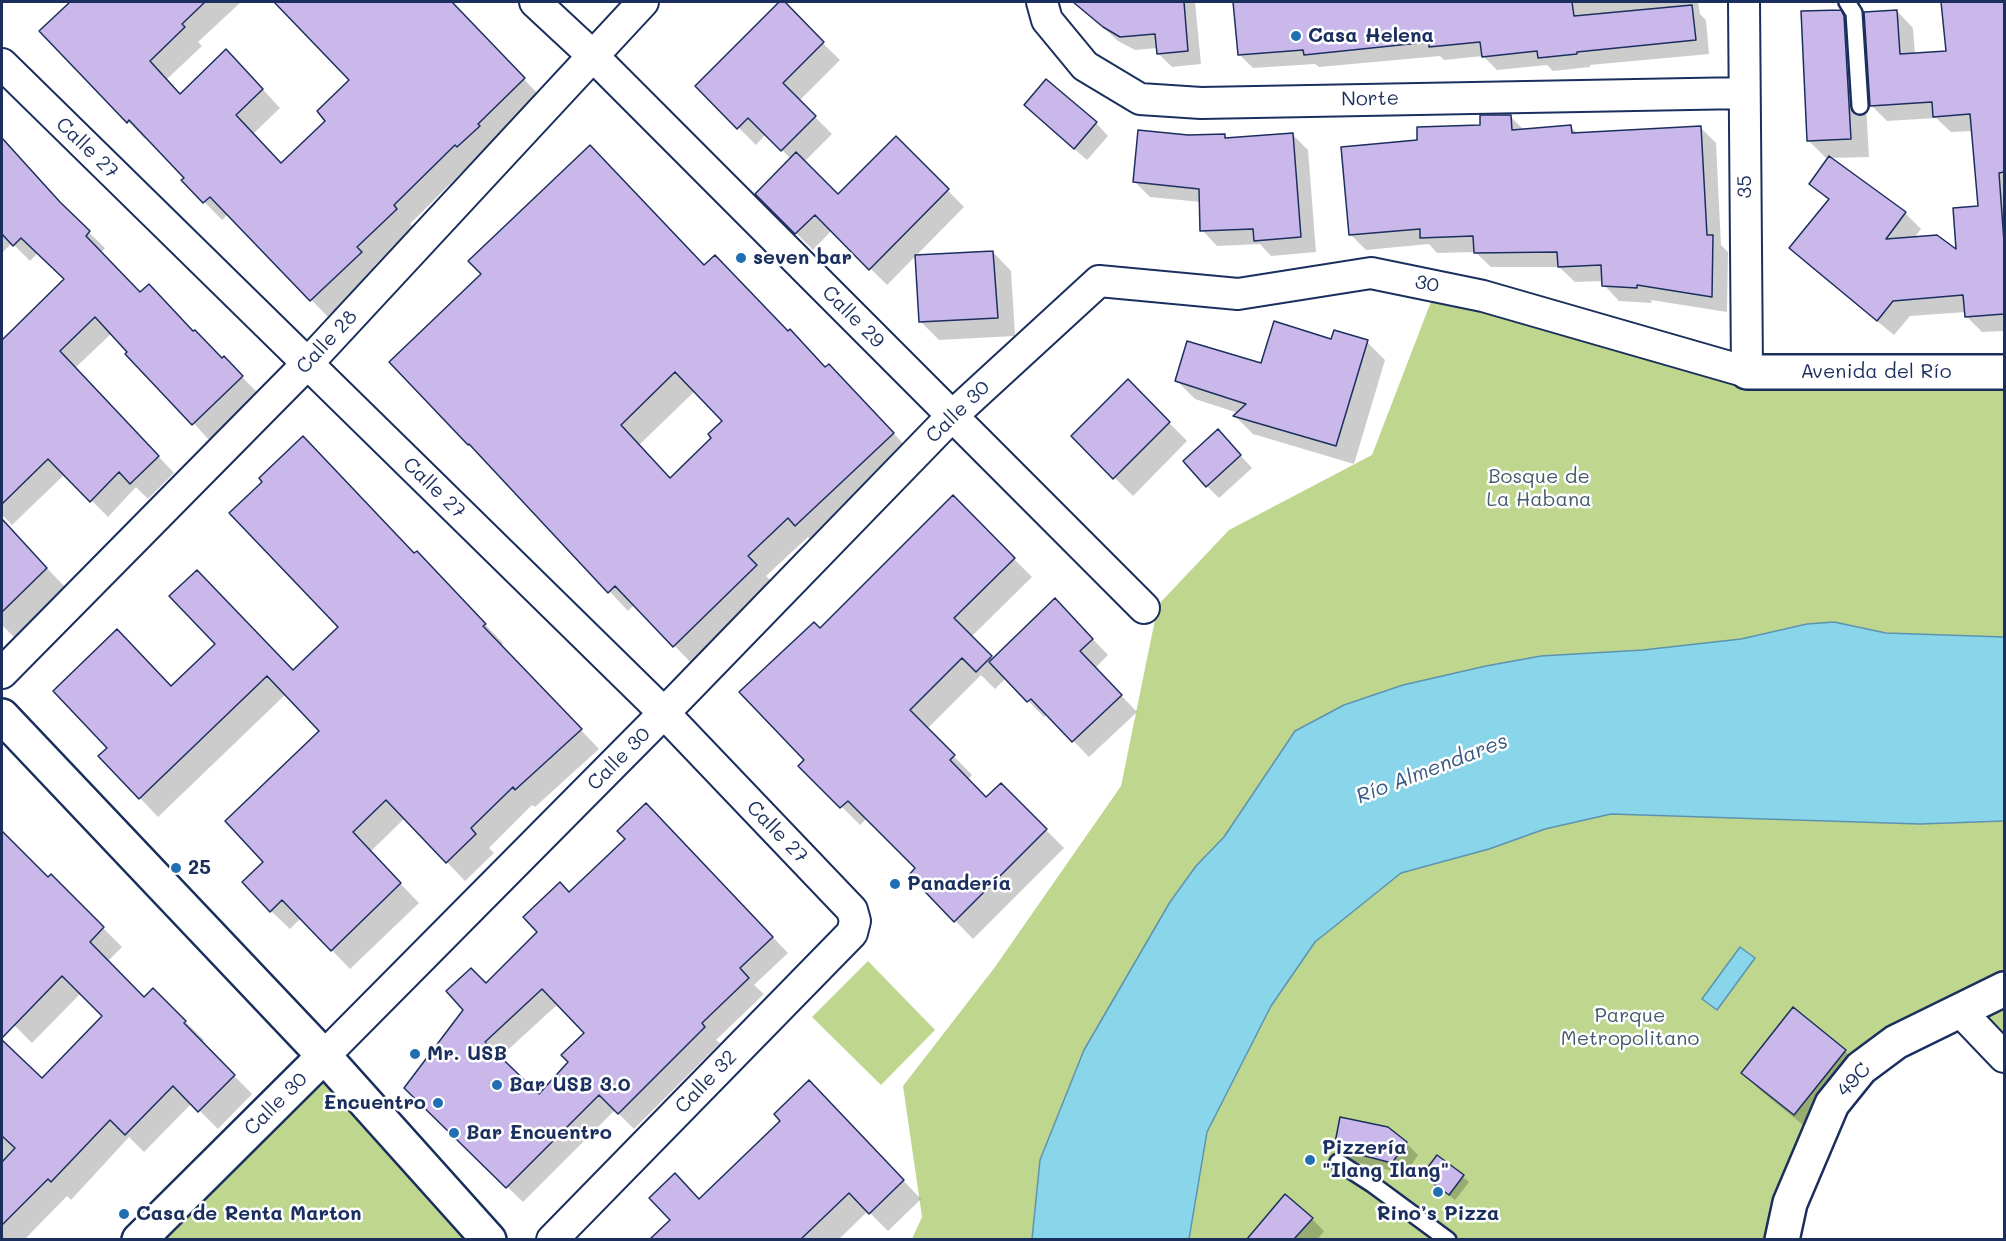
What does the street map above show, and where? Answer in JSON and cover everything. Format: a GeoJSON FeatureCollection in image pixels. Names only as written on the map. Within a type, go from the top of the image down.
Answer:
{"type":"FeatureCollection","features":[{"type":"Feature","properties":{"kind":"street","name":"Calle 29"},"geometry":{"type":"LineString","coordinates":[[535,2],[592,55],[1144,608]]}},
{"type":"Feature","properties":{"kind":"street","name":"Calle 28"},"geometry":{"type":"LineString","coordinates":[[2,673],[307,364],[643,2]]}},
{"type":"Feature","properties":{"kind":"street","name":"Norte"},"geometry":{"type":"LineString","coordinates":[[1042,2],[1047,20],[1085,66],[1140,99],[1201,103],[1744,93]]}},
{"type":"Feature","properties":{"kind":"street","name":"35"},"geometry":{"type":"LineString","coordinates":[[1744,2],[1747,372]]}},
{"type":"Feature","properties":{"kind":"street","name":"Calle 27"},"geometry":{"type":"LineString","coordinates":[[2,64],[664,713],[852,910],[855,921]]}},
{"type":"Feature","properties":{"kind":"street","name":"30"},"geometry":{"type":"LineString","coordinates":[[1099,281],[1238,294],[1371,273],[1483,296],[1747,372]]}},
{"type":"Feature","properties":{"kind":"street","name":"Calle 30"},"geometry":{"type":"LineString","coordinates":[[139,1239],[664,713],[952,416],[1099,281]]}},
{"type":"Feature","properties":{"kind":"street","name":"Avenida del Río"},"geometry":{"type":"LineString","coordinates":[[1747,372],[2004,372]]}},
{"type":"Feature","properties":{"kind":"street"},"geometry":{"type":"LineString","coordinates":[[2,716],[324,1056],[489,1239]]}},
{"type":"Feature","properties":{"kind":"street","name":"Calle 32"},"geometry":{"type":"LineString","coordinates":[[552,1239],[852,933],[855,921]]}},
{"type":"Feature","properties":{"kind":"street","name":"49C"},"geometry":{"type":"LineString","coordinates":[[1782,1239],[1790,1203],[1832,1104],[1861,1068],[1896,1042],[2004,989]]}},
{"type":"Feature","properties":{"kind":"street"},"geometry":{"type":"LineString","coordinates":[[1961,1012],[2004,1057]]}},
{"type":"Feature","properties":{"kind":"lane"},"geometry":{"type":"LineString","coordinates":[[1847,2],[1854,13],[1860,106]]}},
{"type":"Feature","properties":{"kind":"lane"},"geometry":{"type":"LineString","coordinates":[[1338,1162],[1448,1239]]}},
{"type":"Feature","properties":{"kind":"green space","name":"Bosque de La Habana"},"geometry":{"type":"Polygon","coordinates":[[[1437,286],[1747,372],[2004,372],[2004,637],[1886,633],[1834,622],[1807,624],[1741,639],[1643,650],[1541,656],[1403,685],[1224,837],[1196,866],[1170,902],[1040,1160],[1032,1239],[912,1239],[922,1217],[903,1086],[995,967],[1121,786],[1158,605],[1229,530],[1372,455],[1437,286]]]}},
{"type":"Feature","properties":{"kind":"green space","name":"Parque Metropolitano"},"geometry":{"type":"Polygon","coordinates":[[[1611,814],[1920,824],[2004,821],[2004,1057],[1961,1011],[1861,1068],[1782,1239],[1189,1240],[1207,1132],[1271,1006],[1315,942],[1401,873],[1489,849],[1545,829],[1611,814]]]}},
{"type":"Feature","properties":{"kind":"green space"},"geometry":{"type":"Polygon","coordinates":[[[868,961],[935,1030],[881,1085],[812,1017],[868,961]]]}},
{"type":"Feature","properties":{"kind":"green space"},"geometry":{"type":"Polygon","coordinates":[[[324,1056],[489,1240],[139,1240],[324,1056]]]}},
{"type":"Feature","properties":{"kind":"water","name":"Río Almendares"},"geometry":{"type":"Polygon","coordinates":[[[1834,622],[1886,633],[2004,637],[2004,821],[1920,824],[1611,814],[1545,829],[1489,849],[1401,873],[1315,942],[1271,1006],[1207,1132],[1189,1239],[1032,1239],[1040,1160],[1084,1050],[1170,902],[1196,866],[1224,837],[1295,731],[1344,705],[1403,685],[1486,666],[1541,656],[1643,650],[1741,639],[1807,624],[1834,622]]]}},
{"type":"Feature","properties":{"kind":"water"},"geometry":{"type":"Polygon","coordinates":[[[1740,947],[1755,958],[1717,1010],[1702,999],[1740,947]]]}},
{"type":"Feature","properties":{"kind":"building"},"geometry":{"type":"Polygon","coordinates":[[[70,2],[205,2],[182,24],[185,27],[150,61],[180,94],[226,49],[263,89],[236,115],[281,163],[325,121],[317,111],[349,80],[274,2],[452,2],[525,78],[478,124],[480,126],[457,147],[455,145],[394,205],[397,209],[357,247],[362,252],[310,301],[210,197],[203,203],[181,180],[184,178],[129,120],[127,123],[39,31],[70,2]]]}},
{"type":"Feature","properties":{"kind":"building"},"geometry":{"type":"Polygon","coordinates":[[[779,2],[785,2],[824,42],[783,83],[816,116],[781,151],[748,118],[737,129],[695,86],[779,2]]]}},
{"type":"Feature","properties":{"kind":"building"},"geometry":{"type":"Polygon","coordinates":[[[1073,2],[1184,2],[1188,51],[1157,54],[1155,34],[1120,37],[1103,27],[1073,2]]]}},
{"type":"Feature","properties":{"kind":"building"},"geometry":{"type":"Polygon","coordinates":[[[1233,2],[1572,2],[1574,16],[1692,5],[1696,40],[1538,58],[1537,51],[1482,57],[1480,42],[1429,47],[1429,42],[1304,55],[1303,50],[1238,55],[1233,2]]]}},
{"type":"Feature","properties":{"kind":"building"},"geometry":{"type":"Polygon","coordinates":[[[1941,2],[2004,2],[2004,172],[1999,173],[2004,242],[2004,314],[1965,317],[1963,295],[1893,301],[1877,321],[1789,248],[1829,199],[1809,184],[1829,156],[1906,212],[1886,239],[1937,235],[1956,249],[1953,208],[1978,206],[1970,114],[1933,117],[1932,102],[1870,106],[1864,12],[1897,10],[1900,54],[1946,51],[1941,2]]]}},
{"type":"Feature","properties":{"kind":"building"},"geometry":{"type":"Polygon","coordinates":[[[1841,10],[1844,16],[1851,139],[1807,141],[1801,11],[1841,10]]]}},
{"type":"Feature","properties":{"kind":"building"},"geometry":{"type":"Polygon","coordinates":[[[1046,79],[1097,122],[1074,149],[1024,105],[1046,79]]]}},
{"type":"Feature","properties":{"kind":"building"},"geometry":{"type":"Polygon","coordinates":[[[1480,115],[1511,115],[1512,130],[1571,125],[1572,133],[1701,126],[1707,235],[1713,235],[1712,297],[1637,285],[1637,288],[1602,286],[1601,265],[1558,267],[1557,252],[1474,253],[1473,236],[1420,238],[1420,229],[1349,235],[1341,147],[1417,140],[1417,127],[1480,125],[1480,115]]]}},
{"type":"Feature","properties":{"kind":"building"},"geometry":{"type":"Polygon","coordinates":[[[1138,130],[1188,135],[1225,134],[1225,138],[1293,133],[1301,237],[1254,241],[1253,229],[1200,231],[1199,189],[1133,182],[1138,130]]]}},
{"type":"Feature","properties":{"kind":"building"},"geometry":{"type":"Polygon","coordinates":[[[896,136],[949,189],[869,270],[815,215],[795,234],[755,194],[796,152],[838,194],[896,136]]]}},
{"type":"Feature","properties":{"kind":"building"},"geometry":{"type":"Polygon","coordinates":[[[2,138],[60,202],[90,231],[86,236],[140,292],[149,284],[193,331],[195,330],[222,358],[224,356],[243,376],[192,425],[125,354],[127,352],[95,317],[60,351],[159,456],[130,484],[119,472],[90,502],[48,459],[2,504],[2,340],[64,279],[21,238],[13,246],[2,234],[2,138]]]}},
{"type":"Feature","properties":{"kind":"building"},"geometry":{"type":"Polygon","coordinates":[[[590,145],[704,265],[715,255],[825,367],[829,364],[894,433],[795,526],[788,518],[748,556],[757,565],[673,647],[615,586],[608,593],[389,362],[481,274],[468,261],[590,145]],[[675,372],[621,425],[670,478],[711,438],[708,434],[722,421],[675,372]]]}},
{"type":"Feature","properties":{"kind":"building"},"geometry":{"type":"Polygon","coordinates":[[[993,251],[998,318],[919,322],[915,255],[993,251]]]}},
{"type":"Feature","properties":{"kind":"building"},"geometry":{"type":"Polygon","coordinates":[[[1274,321],[1331,339],[1334,330],[1368,340],[1336,446],[1233,416],[1246,404],[1175,381],[1187,341],[1261,363],[1274,321]]]}},
{"type":"Feature","properties":{"kind":"building"},"geometry":{"type":"Polygon","coordinates":[[[1128,379],[1170,422],[1113,479],[1071,436],[1128,379]]]}},
{"type":"Feature","properties":{"kind":"building"},"geometry":{"type":"Polygon","coordinates":[[[1218,429],[1241,455],[1206,487],[1183,461],[1218,429]]]}},
{"type":"Feature","properties":{"kind":"building"},"geometry":{"type":"Polygon","coordinates":[[[303,436],[414,553],[417,551],[486,624],[483,626],[582,729],[515,790],[513,787],[471,828],[476,834],[446,863],[386,800],[353,832],[401,883],[331,951],[282,900],[270,912],[242,882],[263,862],[225,821],[319,731],[267,676],[139,799],[98,756],[107,748],[53,691],[117,629],[171,686],[215,644],[169,596],[197,570],[293,670],[338,627],[229,513],[262,482],[259,478],[303,436]]]}},
{"type":"Feature","properties":{"kind":"building"},"geometry":{"type":"Polygon","coordinates":[[[953,495],[1015,558],[954,618],[992,656],[976,672],[962,658],[910,710],[955,755],[950,760],[986,797],[1001,783],[1047,829],[954,922],[909,875],[915,868],[848,801],[840,808],[798,766],[804,760],[739,692],[814,622],[820,628],[953,495]]]}},
{"type":"Feature","properties":{"kind":"building"},"geometry":{"type":"Polygon","coordinates":[[[2,519],[47,568],[2,612],[2,519]]]}},
{"type":"Feature","properties":{"kind":"building"},"geometry":{"type":"Polygon","coordinates":[[[1055,598],[1093,639],[1080,651],[1122,695],[1072,742],[1031,699],[1027,702],[989,662],[1055,598]]]}},
{"type":"Feature","properties":{"kind":"building"},"geometry":{"type":"Polygon","coordinates":[[[646,803],[773,937],[740,968],[749,978],[702,1023],[705,1027],[618,1114],[599,1095],[506,1188],[404,1088],[463,1010],[446,991],[471,968],[486,983],[537,932],[523,917],[560,882],[569,892],[625,839],[617,831],[646,803]],[[542,989],[485,1042],[539,1094],[568,1062],[561,1055],[584,1033],[542,989]]]}},
{"type":"Feature","properties":{"kind":"building"},"geometry":{"type":"Polygon","coordinates":[[[2,831],[48,877],[51,874],[104,927],[90,942],[144,997],[153,988],[235,1075],[198,1112],[173,1086],[125,1135],[110,1120],[51,1182],[48,1179],[2,1225],[2,1162],[15,1148],[2,1136],[2,1040],[42,1078],[102,1016],[62,976],[2,1038],[2,831]]]}},
{"type":"Feature","properties":{"kind":"building"},"geometry":{"type":"Polygon","coordinates":[[[1793,1007],[1846,1050],[1794,1115],[1741,1073],[1793,1007]]]}},
{"type":"Feature","properties":{"kind":"building"},"geometry":{"type":"Polygon","coordinates":[[[809,1080],[904,1180],[869,1214],[849,1193],[801,1239],[650,1239],[670,1220],[649,1198],[675,1173],[699,1199],[780,1121],[774,1114],[809,1080]]]}},
{"type":"Feature","properties":{"kind":"building"},"geometry":{"type":"Polygon","coordinates":[[[1340,1117],[1388,1127],[1407,1142],[1392,1163],[1334,1148],[1340,1117]]]}},
{"type":"Feature","properties":{"kind":"building"},"geometry":{"type":"Polygon","coordinates":[[[1437,1155],[1464,1175],[1449,1195],[1422,1175],[1437,1155]]]}},
{"type":"Feature","properties":{"kind":"building"},"geometry":{"type":"Polygon","coordinates":[[[1285,1194],[1313,1218],[1294,1239],[1247,1239],[1285,1194]]]}},
{"type":"Feature","properties":{"kind":"place","name":"Casa Helena"},"geometry":{"type":"Point","coordinates":[1296,36]}},
{"type":"Feature","properties":{"kind":"place","name":"seven bar"},"geometry":{"type":"Point","coordinates":[741,258]}},
{"type":"Feature","properties":{"kind":"place","name":"25"},"geometry":{"type":"Point","coordinates":[176,868]}},
{"type":"Feature","properties":{"kind":"place","name":"Panadería"},"geometry":{"type":"Point","coordinates":[895,884]}},
{"type":"Feature","properties":{"kind":"place","name":"Mr. USB"},"geometry":{"type":"Point","coordinates":[415,1054]}},
{"type":"Feature","properties":{"kind":"place","name":"Bar USB 3.0"},"geometry":{"type":"Point","coordinates":[497,1085]}},
{"type":"Feature","properties":{"kind":"place","name":"Encuentro"},"geometry":{"type":"Point","coordinates":[438,1103]}},
{"type":"Feature","properties":{"kind":"place","name":"Bar Encuentro"},"geometry":{"type":"Point","coordinates":[454,1133]}},
{"type":"Feature","properties":{"kind":"place","name":"Pizzería \"Ilang Ilang\""},"geometry":{"type":"Point","coordinates":[1310,1160]}},
{"type":"Feature","properties":{"kind":"place","name":"Rino’s Pizza"},"geometry":{"type":"Point","coordinates":[1438,1192]}},
{"type":"Feature","properties":{"kind":"place","name":"Casa de Renta Marton"},"geometry":{"type":"Point","coordinates":[124,1214]}}]}
